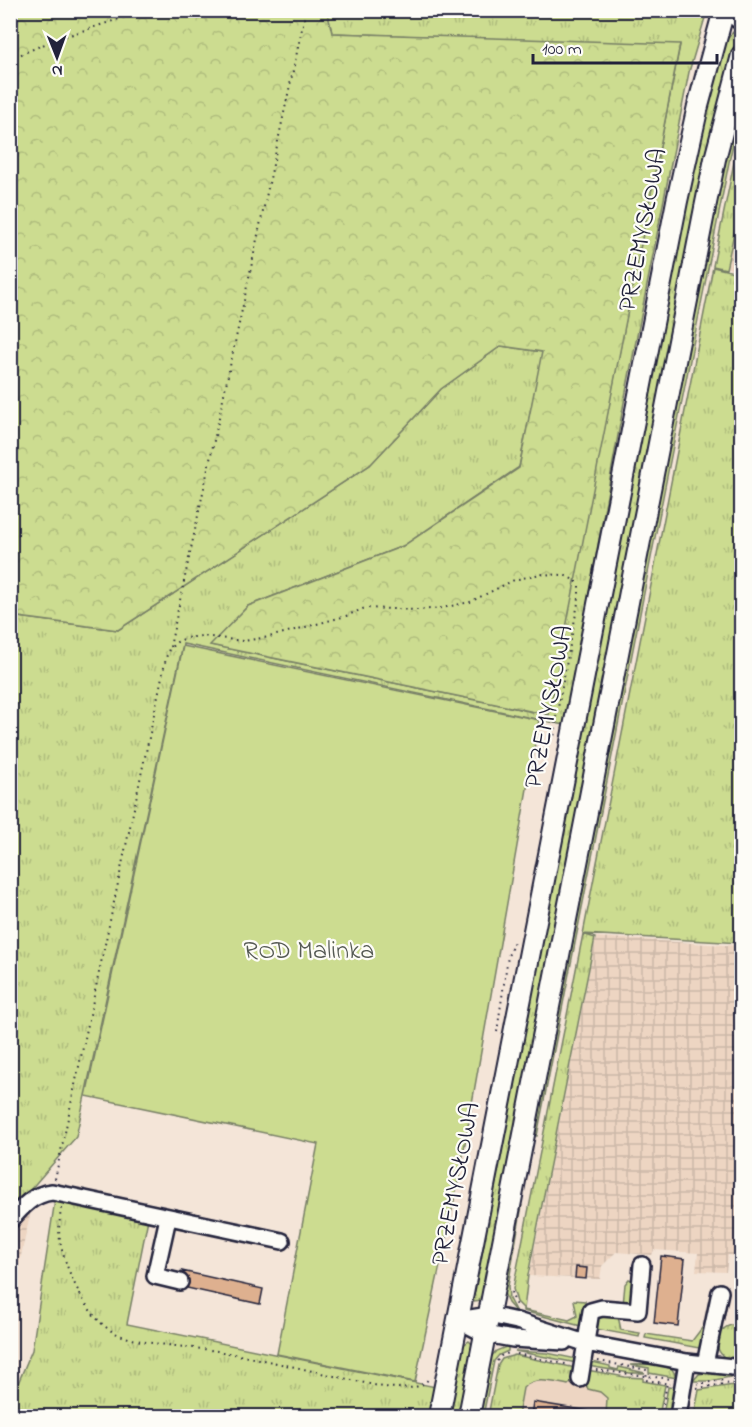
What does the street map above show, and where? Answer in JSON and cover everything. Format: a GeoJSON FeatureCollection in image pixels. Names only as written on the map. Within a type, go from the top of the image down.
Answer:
{"type":"FeatureCollection","features":[{"type":"Feature","properties":{"kind":"main road","name":"PRZEMYSŁOWA"},"geometry":{"type":"LineString","coordinates":[[439,1416],[675,213],[698,106],[726,10]]}},
{"type":"Feature","properties":{"kind":"main road"},"geometry":{"type":"LineString","coordinates":[[469,1416],[712,178],[741,55]]}},
{"type":"Feature","properties":{"kind":"street"},"geometry":{"type":"LineString","coordinates":[[726,10],[741,12]]}},
{"type":"Feature","properties":{"kind":"street"},"geometry":{"type":"LineString","coordinates":[[726,10],[741,22]]}},
{"type":"Feature","properties":{"kind":"street"},"geometry":{"type":"LineString","coordinates":[[10,1221],[24,1205],[37,1196],[58,1194],[282,1241]]}},
{"type":"Feature","properties":{"kind":"street"},"geometry":{"type":"LineString","coordinates":[[168,1218],[155,1276],[180,1282]]}},
{"type":"Feature","properties":{"kind":"street"},"geometry":{"type":"LineString","coordinates":[[581,1373],[591,1311],[602,1308],[638,1311],[642,1265]]}},
{"type":"Feature","properties":{"kind":"street"},"geometry":{"type":"LineString","coordinates":[[705,1365],[720,1292]]}},
{"type":"Feature","properties":{"kind":"street"},"geometry":{"type":"LineString","coordinates":[[458,1320],[487,1325],[513,1339],[585,1343],[705,1365],[741,1368]]}},
{"type":"Feature","properties":{"kind":"street"},"geometry":{"type":"LineString","coordinates":[[678,1416],[691,1385],[687,1362]]}},
{"type":"Feature","properties":{"kind":"path"},"geometry":{"type":"LineString","coordinates":[[10,58],[54,40],[147,10]]}},
{"type":"Feature","properties":{"kind":"path"},"geometry":{"type":"LineString","coordinates":[[306,10],[169,649],[58,1194],[59,1226],[65,1258],[87,1305],[96,1318],[110,1330],[124,1337],[217,1351],[383,1387],[417,1387],[428,1380],[432,1372]]}},
{"type":"Feature","properties":{"kind":"path"},"geometry":{"type":"LineString","coordinates":[[169,649],[186,638],[202,636],[243,641],[269,637],[346,616],[365,608],[418,610],[442,608],[470,602],[514,580],[540,574],[564,574],[579,585],[579,598],[556,718],[554,747]]}},
{"type":"Feature","properties":{"kind":"path"},"geometry":{"type":"LineString","coordinates":[[496,1034],[508,956],[516,936]]}},
{"type":"Feature","properties":{"kind":"path"},"geometry":{"type":"LineString","coordinates":[[495,1364],[501,1356],[511,1351],[581,1373],[651,1376],[691,1385],[741,1382]]}},
{"type":"Feature","properties":{"kind":"path"},"geometry":{"type":"LineString","coordinates":[[691,1385],[741,1377]]}},
{"type":"Feature","properties":{"kind":"path"},"geometry":{"type":"LineString","coordinates":[[661,1416],[667,1383]]}},
{"type":"Feature","properties":{"kind":"shaded area"},"geometry":{"type":"Polygon","coordinates":[[[741,206],[741,272],[727,268],[741,206]]]}},
{"type":"Feature","properties":{"kind":"shaded area"},"geometry":{"type":"Polygon","coordinates":[[[596,937],[741,946],[741,1256],[728,1255],[726,1272],[696,1271],[698,1253],[654,1250],[652,1255],[616,1252],[602,1266],[600,1279],[529,1276],[596,937]]]}},
{"type":"Feature","properties":{"kind":"shaded area"},"geometry":{"type":"Polygon","coordinates":[[[32,1206],[11,1301],[11,1231],[32,1206]]]}},
{"type":"Feature","properties":{"kind":"shaded area"},"geometry":{"type":"Polygon","coordinates":[[[526,1369],[599,1382],[658,1416],[509,1416],[526,1369]]]}},
{"type":"Feature","properties":{"kind":"green space"},"geometry":{"type":"Polygon","coordinates":[[[11,10],[327,11],[332,33],[680,44],[549,715],[210,645],[248,606],[403,546],[519,468],[542,352],[501,346],[441,389],[370,465],[118,630],[11,616],[11,10]]]}},
{"type":"Feature","properties":{"kind":"green space"},"geometry":{"type":"Polygon","coordinates":[[[327,11],[707,11],[689,72],[625,397],[565,725],[183,644],[76,1137],[11,1212],[11,616],[118,630],[370,465],[441,389],[501,346],[543,352],[519,467],[403,546],[248,606],[211,645],[548,715],[680,45],[332,33],[327,11]]]}},
{"type":"Feature","properties":{"kind":"green space"},"geometry":{"type":"Polygon","coordinates":[[[733,32],[738,36],[717,115],[482,1301],[474,1302],[472,1295],[695,157],[725,42],[733,32]]]}},
{"type":"Feature","properties":{"kind":"green space"},"geometry":{"type":"Polygon","coordinates":[[[741,88],[741,109],[536,1136],[535,1124],[714,208],[741,88]]]}},
{"type":"Feature","properties":{"kind":"green space"},"geometry":{"type":"Polygon","coordinates":[[[741,128],[741,202],[726,269],[713,266],[741,128]]]}},
{"type":"Feature","properties":{"kind":"green space"},"geometry":{"type":"Polygon","coordinates":[[[713,267],[742,274],[741,943],[583,934],[713,267]]]}},
{"type":"Feature","properties":{"kind":"green space","name":"ROD Malinka"},"geometry":{"type":"Polygon","coordinates":[[[183,646],[539,720],[460,1172],[415,1382],[277,1354],[318,1144],[86,1096],[183,646]]]}},
{"type":"Feature","properties":{"kind":"green space"},"geometry":{"type":"Polygon","coordinates":[[[583,934],[595,938],[528,1275],[524,1310],[569,1320],[577,1316],[574,1300],[585,1301],[585,1317],[581,1326],[523,1311],[513,1289],[583,934]]]}},
{"type":"Feature","properties":{"kind":"green space"},"geometry":{"type":"Polygon","coordinates":[[[55,1200],[148,1219],[127,1324],[436,1387],[430,1416],[11,1416],[11,1400],[32,1350],[55,1200]]]}},
{"type":"Feature","properties":{"kind":"green space"},"geometry":{"type":"Polygon","coordinates":[[[522,1205],[508,1286],[509,1299],[516,1312],[508,1303],[503,1290],[515,1227],[522,1205]]]}},
{"type":"Feature","properties":{"kind":"green space"},"geometry":{"type":"Polygon","coordinates":[[[629,1279],[635,1281],[634,1303],[623,1305],[625,1284],[629,1279]]]}},
{"type":"Feature","properties":{"kind":"green space"},"geometry":{"type":"Polygon","coordinates":[[[597,1314],[618,1316],[621,1330],[640,1333],[639,1337],[596,1329],[597,1314]]]}},
{"type":"Feature","properties":{"kind":"green space"},"geometry":{"type":"Polygon","coordinates":[[[732,1325],[740,1337],[741,1362],[727,1359],[717,1345],[722,1330],[732,1325]]]}},
{"type":"Feature","properties":{"kind":"green space"},"geometry":{"type":"Polygon","coordinates":[[[702,1328],[705,1329],[699,1348],[645,1338],[646,1334],[692,1341],[702,1328]]]}},
{"type":"Feature","properties":{"kind":"green space"},"geometry":{"type":"Polygon","coordinates":[[[469,1341],[473,1345],[461,1416],[448,1416],[462,1346],[469,1341]]]}},
{"type":"Feature","properties":{"kind":"green space"},"geometry":{"type":"Polygon","coordinates":[[[508,1346],[508,1351],[499,1355],[494,1361],[483,1416],[478,1416],[491,1357],[496,1351],[508,1346]]]}},
{"type":"Feature","properties":{"kind":"green space"},"geometry":{"type":"Polygon","coordinates":[[[515,1351],[547,1353],[577,1359],[577,1363],[515,1351]]]}},
{"type":"Feature","properties":{"kind":"green space"},"geometry":{"type":"Polygon","coordinates":[[[515,1355],[576,1368],[574,1379],[568,1385],[544,1381],[528,1384],[523,1388],[518,1416],[488,1416],[498,1365],[502,1359],[515,1355]]]}},
{"type":"Feature","properties":{"kind":"green space"},"geometry":{"type":"Polygon","coordinates":[[[588,1361],[618,1370],[619,1367],[645,1373],[630,1373],[588,1366],[588,1361]]]}},
{"type":"Feature","properties":{"kind":"green space"},"geometry":{"type":"Polygon","coordinates":[[[657,1364],[672,1369],[677,1378],[649,1373],[649,1368],[630,1365],[657,1364]]]}},
{"type":"Feature","properties":{"kind":"green space"},"geometry":{"type":"Polygon","coordinates":[[[587,1370],[643,1378],[643,1381],[665,1385],[659,1416],[606,1416],[607,1398],[600,1392],[588,1389],[587,1370]]]}},
{"type":"Feature","properties":{"kind":"green space"},"geometry":{"type":"Polygon","coordinates":[[[711,1372],[740,1375],[710,1381],[693,1381],[699,1374],[711,1372]]]}},
{"type":"Feature","properties":{"kind":"green space"},"geometry":{"type":"Polygon","coordinates":[[[741,1384],[741,1413],[694,1416],[699,1390],[741,1384]]]}},
{"type":"Feature","properties":{"kind":"green space"},"geometry":{"type":"Polygon","coordinates":[[[668,1387],[676,1388],[671,1416],[663,1415],[668,1387]]]}},
{"type":"Feature","properties":{"kind":"building"},"geometry":{"type":"Polygon","coordinates":[[[661,1256],[685,1259],[678,1326],[654,1323],[661,1256]]]}},
{"type":"Feature","properties":{"kind":"building"},"geometry":{"type":"Polygon","coordinates":[[[576,1267],[587,1268],[586,1279],[575,1278],[576,1267]]]}},
{"type":"Feature","properties":{"kind":"building"},"geometry":{"type":"Polygon","coordinates":[[[182,1271],[263,1289],[260,1304],[187,1288],[189,1280],[182,1271]]]}},
{"type":"Feature","properties":{"kind":"building"},"geometry":{"type":"Polygon","coordinates":[[[533,1402],[588,1411],[588,1416],[531,1416],[533,1402]]]}}]}
